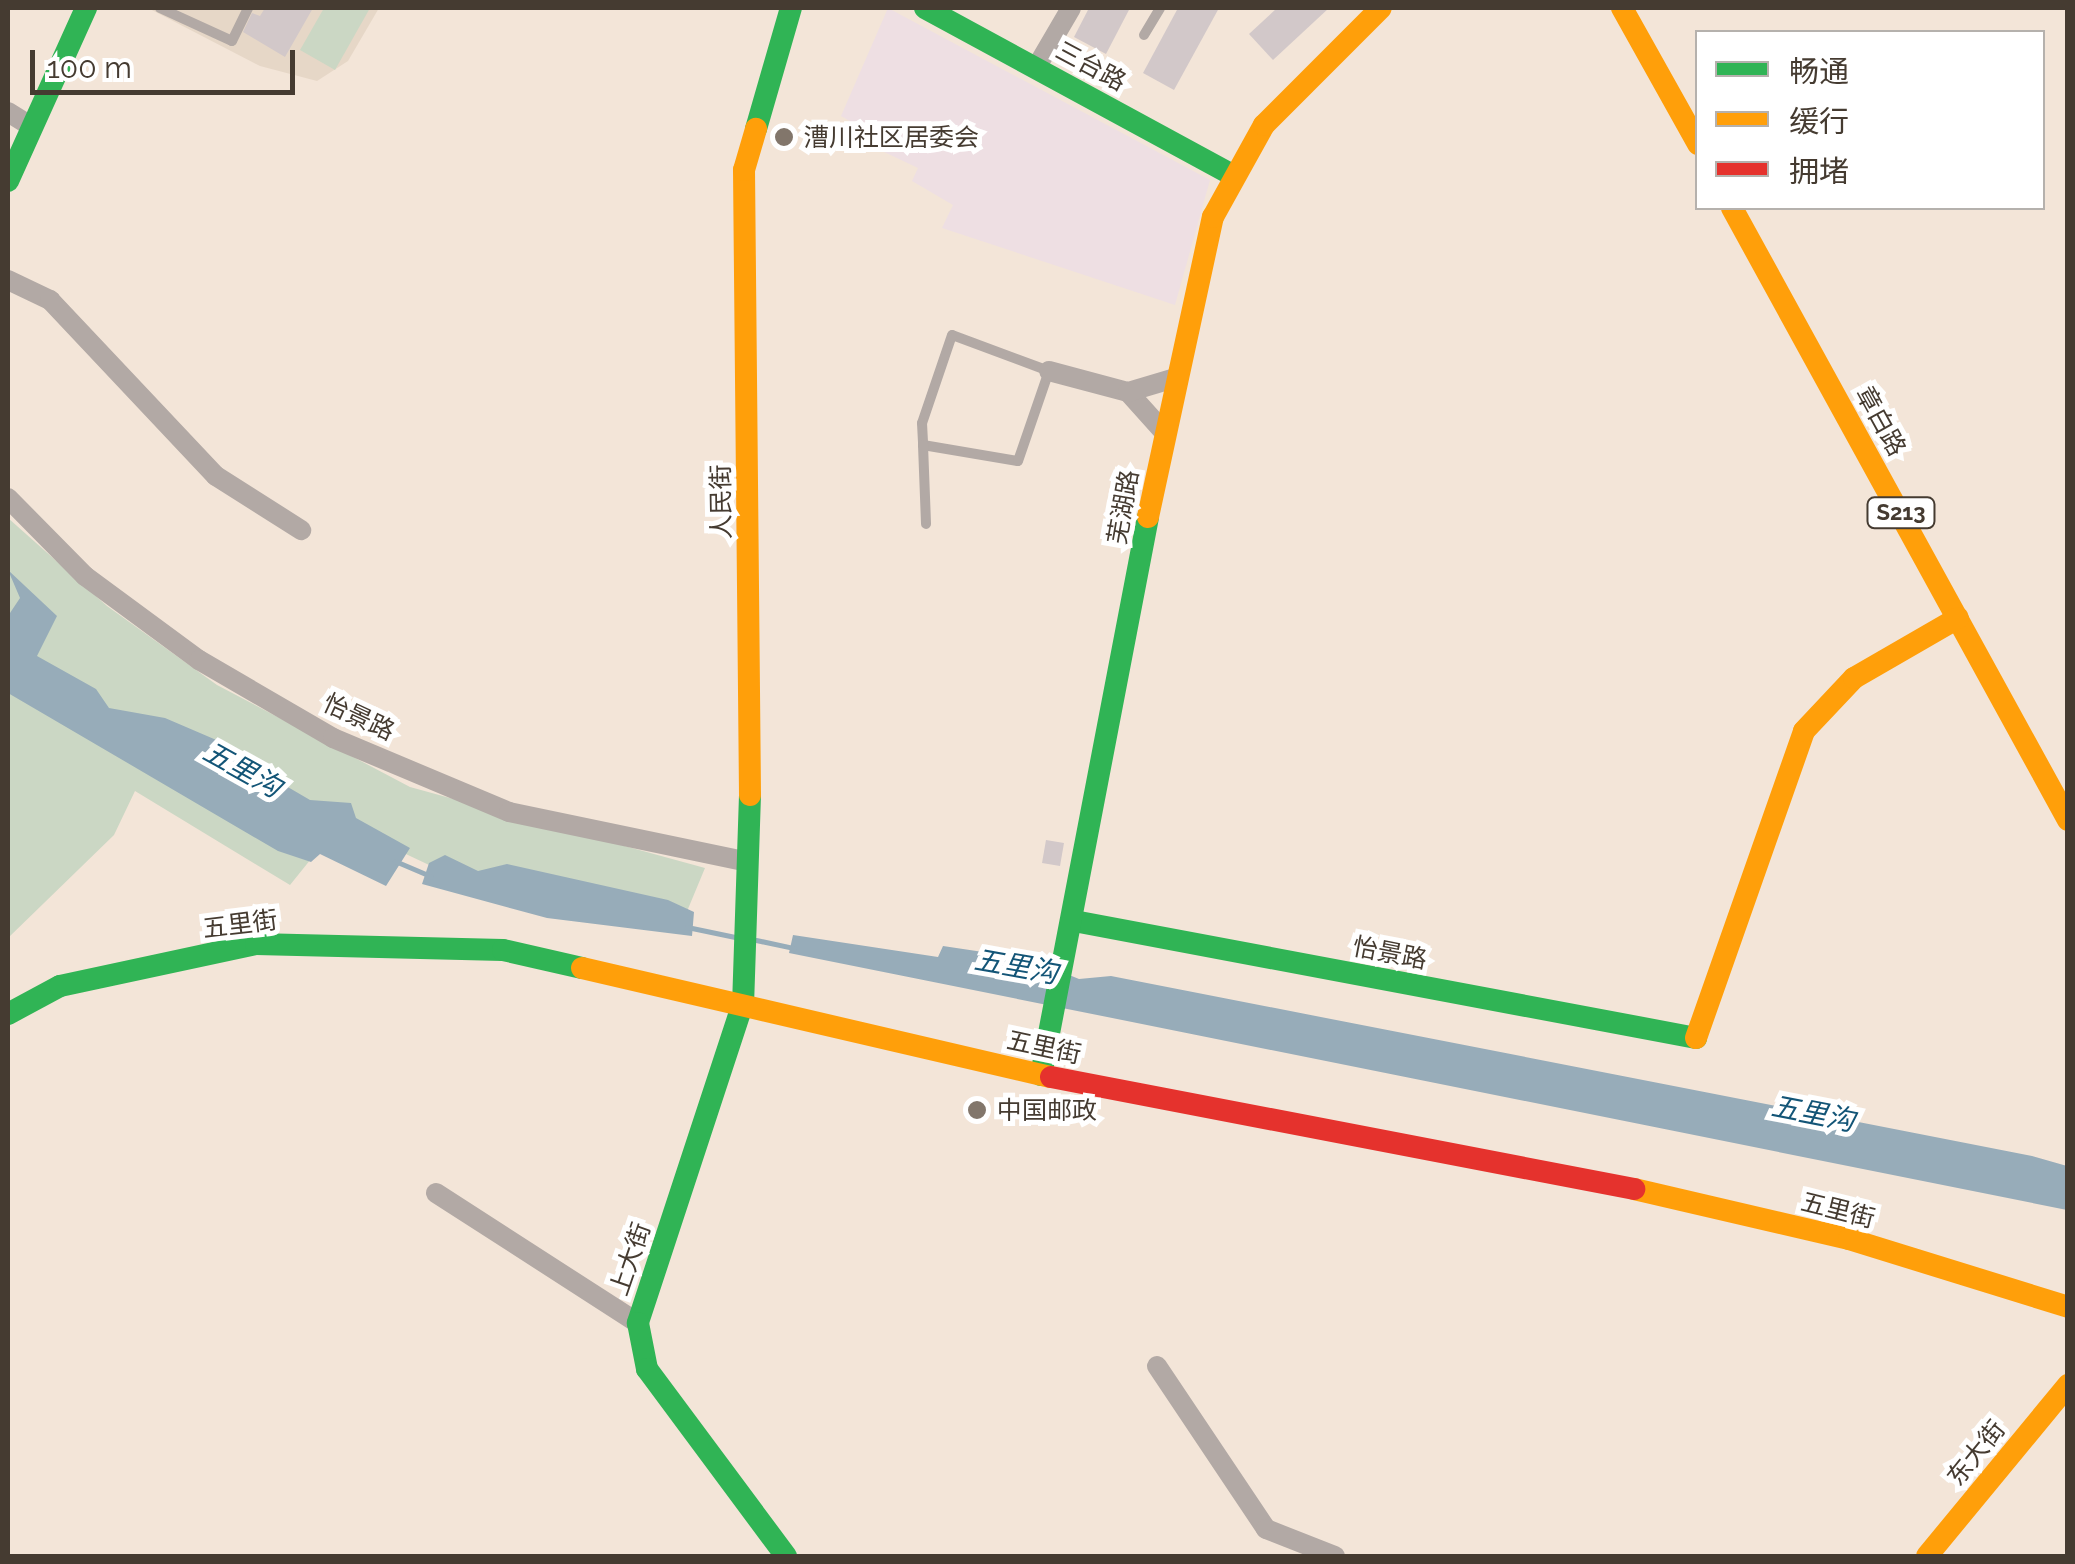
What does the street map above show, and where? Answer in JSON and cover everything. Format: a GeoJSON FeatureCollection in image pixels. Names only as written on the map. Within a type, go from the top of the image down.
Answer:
{"type":"FeatureCollection","features":[{"type":"Feature","properties":{"kind":"street"},"geometry":{"type":"LineString","coordinates":[[8,181],[86,8]]}},
{"type":"Feature","properties":{"kind":"street","name":"人民街"},"geometry":{"type":"LineString","coordinates":[[744,1003],[748,862],[744,170],[791,8]]}},
{"type":"Feature","properties":{"kind":"street","name":"三台路"},"geometry":{"type":"LineString","coordinates":[[925,8],[1231,174]]}},
{"type":"Feature","properties":{"kind":"street"},"geometry":{"type":"LineString","coordinates":[[1036,68],[1071,8]]}},
{"type":"Feature","properties":{"kind":"street"},"geometry":{"type":"LineString","coordinates":[[1622,8],[1695,139]]}},
{"type":"Feature","properties":{"kind":"street","name":"芜湖路"},"geometry":{"type":"LineString","coordinates":[[1041,1076],[1074,921],[1174,378],[1231,174],[1302,82],[1369,11]]}},
{"type":"Feature","properties":{"kind":"street"},"geometry":{"type":"LineString","coordinates":[[8,112],[32,127]]}},
{"type":"Feature","properties":{"kind":"street","name":"章白路"},"geometry":{"type":"LineString","coordinates":[[1733,210],[2068,820]]}},
{"type":"Feature","properties":{"kind":"street"},"geometry":{"type":"LineString","coordinates":[[8,280],[50,300],[216,476],[301,530]]}},
{"type":"Feature","properties":{"kind":"street"},"geometry":{"type":"LineString","coordinates":[[1049,371],[1128,392],[1174,378]]}},
{"type":"Feature","properties":{"kind":"street"},"geometry":{"type":"LineString","coordinates":[[1128,392],[1164,432]]}},
{"type":"Feature","properties":{"kind":"street","name":"怡景路"},"geometry":{"type":"LineString","coordinates":[[8,498],[86,576],[199,660],[333,738],[509,812],[748,862]]}},
{"type":"Feature","properties":{"kind":"street","name":"怡景路"},"geometry":{"type":"LineString","coordinates":[[1074,921],[1696,1040],[1804,730],[1854,678],[1958,618]]}},
{"type":"Feature","properties":{"kind":"street","name":"五里街"},"geometry":{"type":"LineString","coordinates":[[8,1014],[60,986],[256,944],[503,950],[744,1003],[1041,1076],[1598,1182],[1848,1239],[2068,1307]]}},
{"type":"Feature","properties":{"kind":"street","name":"上大街"},"geometry":{"type":"LineString","coordinates":[[744,1003],[638,1323],[647,1370],[786,1556]]}},
{"type":"Feature","properties":{"kind":"street"},"geometry":{"type":"LineString","coordinates":[[436,1193],[638,1323]]}},
{"type":"Feature","properties":{"kind":"street"},"geometry":{"type":"LineString","coordinates":[[1157,1366],[1266,1529],[1335,1556]]}},
{"type":"Feature","properties":{"kind":"street","name":"东大街"},"geometry":{"type":"LineString","coordinates":[[1927,1556],[2068,1385]]}},
{"type":"Feature","properties":{"kind":"lane"},"geometry":{"type":"LineString","coordinates":[[160,8],[232,41],[248,8]]}},
{"type":"Feature","properties":{"kind":"lane"},"geometry":{"type":"LineString","coordinates":[[1144,35],[1160,8]]}},
{"type":"Feature","properties":{"kind":"lane"},"geometry":{"type":"LineString","coordinates":[[923,445],[1018,461],[1049,371],[952,336],[922,423],[926,524]]}},
{"type":"Feature","properties":{"kind":"shaded area"},"geometry":{"type":"Polygon","coordinates":[[[148,8],[379,8],[348,61],[317,81],[260,66],[148,8]]]}},
{"type":"Feature","properties":{"kind":"shaded area"},"geometry":{"type":"Polygon","coordinates":[[[888,8],[1210,180],[1175,305],[942,228],[953,205],[912,181],[918,168],[863,142],[867,131],[841,116],[888,8]]]}},
{"type":"Feature","properties":{"kind":"green space"},"geometry":{"type":"Polygon","coordinates":[[[324,8],[370,8],[335,70],[300,50],[324,8]]]}},
{"type":"Feature","properties":{"kind":"green space"},"geometry":{"type":"Polygon","coordinates":[[[8,518],[107,606],[217,685],[410,787],[705,868],[683,921],[444,872],[340,823],[290,885],[135,791],[114,835],[8,938],[8,518]]]}},
{"type":"Feature","properties":{"kind":"water"},"geometry":{"type":"Polygon","coordinates":[[[8,570],[57,616],[37,656],[96,689],[109,708],[165,718],[235,748],[233,755],[310,800],[351,803],[356,818],[410,848],[386,886],[320,854],[311,862],[278,851],[8,693],[8,616],[20,598],[8,570]]]}},
{"type":"Feature","properties":{"kind":"water"},"geometry":{"type":"Polygon","coordinates":[[[445,855],[478,871],[507,864],[668,900],[694,912],[692,936],[547,918],[422,884],[429,863],[445,855]]]}},
{"type":"Feature","properties":{"kind":"water"},"geometry":{"type":"Polygon","coordinates":[[[793,935],[938,957],[943,946],[1030,959],[1079,979],[1111,976],[2032,1156],[2067,1166],[2067,1210],[789,953],[793,935]]]}},
{"type":"Feature","properties":{"kind":"building"},"geometry":{"type":"Polygon","coordinates":[[[265,8],[313,8],[285,57],[243,32],[252,13],[260,16],[265,8]]]}},
{"type":"Feature","properties":{"kind":"building"},"geometry":{"type":"Polygon","coordinates":[[[1089,8],[1130,8],[1106,54],[1074,37],[1089,8]]]}},
{"type":"Feature","properties":{"kind":"building"},"geometry":{"type":"Polygon","coordinates":[[[1178,8],[1219,8],[1174,90],[1143,73],[1178,8]]]}},
{"type":"Feature","properties":{"kind":"building"},"geometry":{"type":"Polygon","coordinates":[[[1277,8],[1329,8],[1273,60],[1249,34],[1277,8]]]}},
{"type":"Feature","properties":{"kind":"building"},"geometry":{"type":"Polygon","coordinates":[[[1046,840],[1064,843],[1060,866],[1042,863],[1046,840]]]}},
{"type":"Feature","properties":{"kind":"waterway","name":"五里沟"},"geometry":{"type":"LineString","coordinates":[[395,861],[431,876]]}},
{"type":"Feature","properties":{"kind":"waterway","name":"五里沟"},"geometry":{"type":"LineString","coordinates":[[687,927],[735,937]]}},
{"type":"Feature","properties":{"kind":"waterway","name":"五里沟"},"geometry":{"type":"LineString","coordinates":[[756,940],[794,948]]}},
{"type":"Feature","properties":{"kind":"traffic: fast"},"geometry":{"type":"LineString","coordinates":[[8,181],[86,8]]}},
{"type":"Feature","properties":{"kind":"traffic: fast"},"geometry":{"type":"LineString","coordinates":[[756,129],[791,8]]}},
{"type":"Feature","properties":{"kind":"traffic: fast"},"geometry":{"type":"LineString","coordinates":[[925,8],[1231,174]]}},
{"type":"Feature","properties":{"kind":"traffic: fast"},"geometry":{"type":"LineString","coordinates":[[1041,1075],[1148,517]]}},
{"type":"Feature","properties":{"kind":"traffic: fast"},"geometry":{"type":"LineString","coordinates":[[750,795],[743,1003],[638,1323],[647,1369],[786,1556]]}},
{"type":"Feature","properties":{"kind":"traffic: fast"},"geometry":{"type":"LineString","coordinates":[[1074,921],[1696,1038]]}},
{"type":"Feature","properties":{"kind":"traffic: fast"},"geometry":{"type":"LineString","coordinates":[[8,1014],[60,986],[256,944],[503,950],[582,968]]}},
{"type":"Feature","properties":{"kind":"traffic: slow"},"geometry":{"type":"LineString","coordinates":[[1148,517],[1213,217],[1264,125],[1381,8]]}},
{"type":"Feature","properties":{"kind":"traffic: slow"},"geometry":{"type":"LineString","coordinates":[[1622,8],[1695,139]]}},
{"type":"Feature","properties":{"kind":"traffic: slow"},"geometry":{"type":"LineString","coordinates":[[750,795],[744,170],[756,129]]}},
{"type":"Feature","properties":{"kind":"traffic: slow"},"geometry":{"type":"LineString","coordinates":[[1733,210],[2068,820]]}},
{"type":"Feature","properties":{"kind":"traffic: slow"},"geometry":{"type":"LineString","coordinates":[[1696,1038],[1804,731],[1854,678],[1958,618]]}},
{"type":"Feature","properties":{"kind":"traffic: slow"},"geometry":{"type":"LineString","coordinates":[[582,968],[1051,1077]]}},
{"type":"Feature","properties":{"kind":"traffic: slow"},"geometry":{"type":"LineString","coordinates":[[1634,1189],[1849,1239],[2068,1307]]}},
{"type":"Feature","properties":{"kind":"traffic: slow"},"geometry":{"type":"LineString","coordinates":[[1927,1556],[2068,1385]]}},
{"type":"Feature","properties":{"kind":"traffic: jam"},"geometry":{"type":"LineString","coordinates":[[1051,1077],[1634,1189]]}},
{"type":"Feature","properties":{"kind":"place","name":"漕川社区居委会"},"geometry":{"type":"Point","coordinates":[784,137]}},
{"type":"Feature","properties":{"kind":"place","name":"中国邮政"},"geometry":{"type":"Point","coordinates":[977,1110]}}]}
